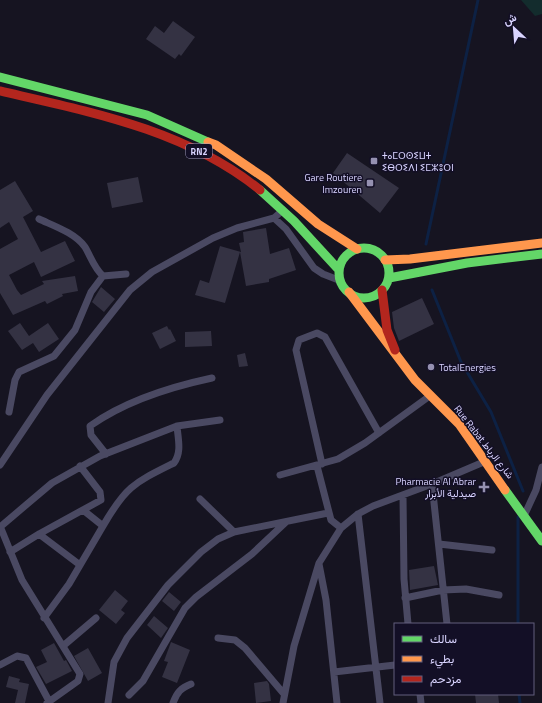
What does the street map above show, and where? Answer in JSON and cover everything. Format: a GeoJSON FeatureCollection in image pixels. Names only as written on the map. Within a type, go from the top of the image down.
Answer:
{"type":"FeatureCollection","features":[{"type":"Feature","properties":{"kind":"main road","name":"RN2"},"geometry":{"type":"LineString","coordinates":[[0,77],[147,115],[216,145],[266,179],[318,224],[357,249],[371,249],[378,252],[386,260]]}},
{"type":"Feature","properties":{"kind":"main road","name":"RN2"},"geometry":{"type":"LineString","coordinates":[[0,91],[107,118],[189,146],[243,177],[284,209],[312,238],[339,270]]}},
{"type":"Feature","properties":{"kind":"main road"},"geometry":{"type":"LineString","coordinates":[[357,249],[346,256],[339,270],[340,281],[349,292],[357,296],[366,297],[375,295],[382,290],[389,278],[386,260],[410,259],[542,243]]}},
{"type":"Feature","properties":{"kind":"main road"},"geometry":{"type":"LineString","coordinates":[[389,278],[467,263],[542,254]]}},
{"type":"Feature","properties":{"kind":"main road","name":"Rue Rabat شارع الرباط"},"geometry":{"type":"LineString","coordinates":[[382,290],[387,330],[400,363]]}},
{"type":"Feature","properties":{"kind":"main road","name":"Rue Rabat شارع الرباط"},"geometry":{"type":"LineString","coordinates":[[349,292],[400,363],[459,424],[542,541]]}},
{"type":"Feature","properties":{"kind":"street"},"geometry":{"type":"LineString","coordinates":[[1,462],[47,395],[130,290],[141,280],[213,238],[237,228],[274,218],[284,209]]}},
{"type":"Feature","properties":{"kind":"street"},"geometry":{"type":"LineString","coordinates":[[274,218],[286,229],[314,268],[323,274],[340,281]]}},
{"type":"Feature","properties":{"kind":"street"},"geometry":{"type":"LineString","coordinates":[[39,219],[61,228],[84,247],[91,260],[103,276]]}},
{"type":"Feature","properties":{"kind":"street"},"geometry":{"type":"LineString","coordinates":[[9,412],[15,380],[19,372],[54,356],[75,330],[91,292],[103,276],[126,274]]}},
{"type":"Feature","properties":{"kind":"street"},"geometry":{"type":"LineString","coordinates":[[341,528],[331,520],[328,513],[320,465],[296,350],[299,340],[317,333],[325,337],[379,433]]}},
{"type":"Feature","properties":{"kind":"street"},"geometry":{"type":"LineString","coordinates":[[106,454],[91,435],[90,426],[127,405],[183,384],[212,378]]}},
{"type":"Feature","properties":{"kind":"street"},"geometry":{"type":"LineString","coordinates":[[280,475],[338,459],[379,433],[431,395]]}},
{"type":"Feature","properties":{"kind":"street"},"geometry":{"type":"LineString","coordinates":[[0,665],[17,656],[26,658],[48,702],[78,681],[81,676],[22,580],[0,527],[52,483],[80,466],[177,426],[220,420]]}},
{"type":"Feature","properties":{"kind":"street"},"geometry":{"type":"LineString","coordinates":[[44,618],[80,565],[120,498],[131,486],[174,463],[180,451],[177,426]]}},
{"type":"Feature","properties":{"kind":"street"},"geometry":{"type":"LineString","coordinates":[[283,703],[294,646],[319,563],[341,528],[358,514],[372,506],[432,484],[486,461]]}},
{"type":"Feature","properties":{"kind":"street"},"geometry":{"type":"LineString","coordinates":[[10,552],[39,534],[98,502],[102,497],[100,492],[80,466]]}},
{"type":"Feature","properties":{"kind":"street"},"geometry":{"type":"LineString","coordinates":[[524,516],[536,490],[542,467]]}},
{"type":"Feature","properties":{"kind":"street"},"geometry":{"type":"LineString","coordinates":[[432,484],[447,623]]}},
{"type":"Feature","properties":{"kind":"street"},"geometry":{"type":"LineString","coordinates":[[403,495],[408,623]]}},
{"type":"Feature","properties":{"kind":"street"},"geometry":{"type":"LineString","coordinates":[[200,499],[234,532]]}},
{"type":"Feature","properties":{"kind":"street"},"geometry":{"type":"LineString","coordinates":[[83,510],[102,526]]}},
{"type":"Feature","properties":{"kind":"street"},"geometry":{"type":"LineString","coordinates":[[108,703],[114,662],[127,638],[168,585],[201,552],[218,539],[234,532],[328,513]]}},
{"type":"Feature","properties":{"kind":"street"},"geometry":{"type":"LineString","coordinates":[[358,514],[380,703]]}},
{"type":"Feature","properties":{"kind":"street"},"geometry":{"type":"LineString","coordinates":[[129,694],[143,681],[185,608],[196,597],[252,554],[286,522]]}},
{"type":"Feature","properties":{"kind":"street"},"geometry":{"type":"LineString","coordinates":[[39,534],[80,565]]}},
{"type":"Feature","properties":{"kind":"street"},"geometry":{"type":"LineString","coordinates":[[439,544],[492,550]]}},
{"type":"Feature","properties":{"kind":"street"},"geometry":{"type":"LineString","coordinates":[[319,563],[326,600],[337,703]]}},
{"type":"Feature","properties":{"kind":"street"},"geometry":{"type":"LineString","coordinates":[[406,598],[443,590],[466,589],[499,595]]}},
{"type":"Feature","properties":{"kind":"street"},"geometry":{"type":"LineString","coordinates":[[63,646],[96,618]]}},
{"type":"Feature","properties":{"kind":"street"},"geometry":{"type":"LineString","coordinates":[[218,638],[235,640],[284,694]]}},
{"type":"Feature","properties":{"kind":"street"},"geometry":{"type":"LineString","coordinates":[[334,672],[394,665]]}},
{"type":"Feature","properties":{"kind":"street"},"geometry":{"type":"LineString","coordinates":[[173,703],[176,693],[183,687],[191,684]]}},
{"type":"Feature","properties":{"kind":"green space"},"geometry":{"type":"Polygon","coordinates":[[[521,0],[542,0],[542,14],[535,16],[521,0]]]}},
{"type":"Feature","properties":{"kind":"building"},"geometry":{"type":"Polygon","coordinates":[[[173,21],[195,37],[181,56],[179,54],[175,59],[146,39],[155,26],[164,33],[173,21]]]}},
{"type":"Feature","properties":{"kind":"building"},"geometry":{"type":"Polygon","coordinates":[[[347,153],[399,188],[380,213],[333,173],[347,153]]]}},
{"type":"Feature","properties":{"kind":"building"},"geometry":{"type":"Polygon","coordinates":[[[138,177],[143,202],[112,208],[107,183],[138,177]]]}},
{"type":"Feature","properties":{"kind":"building"},"geometry":{"type":"Polygon","coordinates":[[[15,181],[33,211],[23,217],[41,252],[65,241],[75,261],[41,277],[34,262],[9,275],[17,290],[21,295],[44,284],[42,281],[75,276],[78,291],[62,294],[63,296],[47,304],[45,301],[13,315],[0,293],[0,249],[18,239],[9,222],[0,228],[0,190],[15,181]]]}},
{"type":"Feature","properties":{"kind":"building"},"geometry":{"type":"Polygon","coordinates":[[[266,228],[270,254],[289,248],[296,270],[269,279],[269,282],[246,286],[240,252],[225,303],[195,295],[200,280],[209,283],[220,246],[241,252],[239,243],[244,242],[243,232],[266,228]]]}},
{"type":"Feature","properties":{"kind":"building"},"geometry":{"type":"Polygon","coordinates":[[[101,287],[115,299],[104,312],[92,302],[101,287]]]}},
{"type":"Feature","properties":{"kind":"building"},"geometry":{"type":"Polygon","coordinates":[[[422,298],[434,324],[399,341],[394,328],[392,312],[422,298]]]}},
{"type":"Feature","properties":{"kind":"building"},"geometry":{"type":"Polygon","coordinates":[[[20,323],[29,336],[48,323],[59,339],[39,352],[33,343],[22,350],[8,331],[20,323]]]}},
{"type":"Feature","properties":{"kind":"building"},"geometry":{"type":"Polygon","coordinates":[[[167,326],[176,341],[160,349],[152,333],[167,326]]]}},
{"type":"Feature","properties":{"kind":"building"},"geometry":{"type":"Polygon","coordinates":[[[211,331],[212,346],[185,347],[185,332],[211,331]]]}},
{"type":"Feature","properties":{"kind":"building"},"geometry":{"type":"Polygon","coordinates":[[[245,353],[248,366],[239,367],[237,355],[245,353]]]}},
{"type":"Feature","properties":{"kind":"building"},"geometry":{"type":"Polygon","coordinates":[[[434,566],[438,585],[410,590],[409,570],[434,566]]]}},
{"type":"Feature","properties":{"kind":"building"},"geometry":{"type":"Polygon","coordinates":[[[115,590],[128,601],[121,610],[125,613],[116,624],[99,610],[115,590]]]}},
{"type":"Feature","properties":{"kind":"building"},"geometry":{"type":"Polygon","coordinates":[[[169,592],[181,602],[174,611],[162,601],[169,592]]]}},
{"type":"Feature","properties":{"kind":"building"},"geometry":{"type":"Polygon","coordinates":[[[154,616],[168,628],[161,638],[147,625],[154,616]]]}},
{"type":"Feature","properties":{"kind":"building"},"geometry":{"type":"Polygon","coordinates":[[[171,642],[190,650],[177,683],[162,677],[168,662],[164,661],[171,642]]]}},
{"type":"Feature","properties":{"kind":"building"},"geometry":{"type":"Polygon","coordinates":[[[54,643],[64,661],[66,660],[72,671],[46,684],[36,667],[47,662],[41,650],[54,643]]]}},
{"type":"Feature","properties":{"kind":"building"},"geometry":{"type":"Polygon","coordinates":[[[88,648],[102,673],[88,681],[74,656],[88,648]]]}},
{"type":"Feature","properties":{"kind":"building"},"geometry":{"type":"Polygon","coordinates":[[[9,676],[20,679],[19,682],[29,684],[25,703],[15,703],[18,690],[6,687],[9,676]]]}},
{"type":"Feature","properties":{"kind":"building"},"geometry":{"type":"Polygon","coordinates":[[[267,681],[269,684],[271,701],[256,703],[254,683],[267,681]]]}},
{"type":"Feature","properties":{"kind":"building"},"geometry":{"type":"Polygon","coordinates":[[[475,695],[498,695],[499,703],[476,703],[475,695]]]}},
{"type":"Feature","properties":{"kind":"waterway"},"geometry":{"type":"LineString","coordinates":[[426,244],[478,0]]}},
{"type":"Feature","properties":{"kind":"waterway"},"geometry":{"type":"LineString","coordinates":[[432,290],[461,362],[491,412],[523,491]]}},
{"type":"Feature","properties":{"kind":"waterway"},"geometry":{"type":"LineString","coordinates":[[518,517],[518,623]]}},
{"type":"Feature","properties":{"kind":"waterway"},"geometry":{"type":"LineString","coordinates":[[519,695],[520,703]]}},
{"type":"Feature","properties":{"kind":"traffic: fast"},"geometry":{"type":"LineString","coordinates":[[0,77],[147,115],[208,142]]}},
{"type":"Feature","properties":{"kind":"traffic: fast"},"geometry":{"type":"LineString","coordinates":[[260,190],[294,221],[339,270]]}},
{"type":"Feature","properties":{"kind":"traffic: fast"},"geometry":{"type":"LineString","coordinates":[[364,248],[378,252],[385,259],[389,273],[385,287],[378,294],[364,298],[350,294],[343,287],[339,273],[343,259],[350,252],[364,248]]}},
{"type":"Feature","properties":{"kind":"traffic: fast"},"geometry":{"type":"LineString","coordinates":[[389,278],[467,263],[542,254]]}},
{"type":"Feature","properties":{"kind":"traffic: fast"},"geometry":{"type":"LineString","coordinates":[[505,490],[542,541]]}},
{"type":"Feature","properties":{"kind":"traffic: slow"},"geometry":{"type":"LineString","coordinates":[[208,142],[216,145],[266,179],[318,224],[357,249]]}},
{"type":"Feature","properties":{"kind":"traffic: slow"},"geometry":{"type":"LineString","coordinates":[[385,260],[410,259],[542,243]]}},
{"type":"Feature","properties":{"kind":"traffic: slow"},"geometry":{"type":"LineString","coordinates":[[349,292],[415,380],[459,424],[505,490]]}},
{"type":"Feature","properties":{"kind":"traffic: jam"},"geometry":{"type":"LineString","coordinates":[[0,91],[103,116],[169,138],[201,152],[231,169],[260,190]]}},
{"type":"Feature","properties":{"kind":"traffic: jam"},"geometry":{"type":"LineString","coordinates":[[382,290],[387,330],[395,350]]}},
{"type":"Feature","properties":{"kind":"place","name":"ⵜⴰⵎⵔⵙⵉⵡⵜ ⵉⴱⵔⵉⴷⵏ ⵉⵎⵣⵓⵔⵏ"},"geometry":{"type":"Point","coordinates":[374,161]}},
{"type":"Feature","properties":{"kind":"place","name":"Gare Routiere Imzouren"},"geometry":{"type":"Point","coordinates":[370,183]}},
{"type":"Feature","properties":{"kind":"place","name":"TotalEnergies"},"geometry":{"type":"Point","coordinates":[431,367]}},
{"type":"Feature","properties":{"kind":"place","name":"Pharmacie Al Abrar صيدلية الأبرار"},"geometry":{"type":"Point","coordinates":[484,487]}}]}
